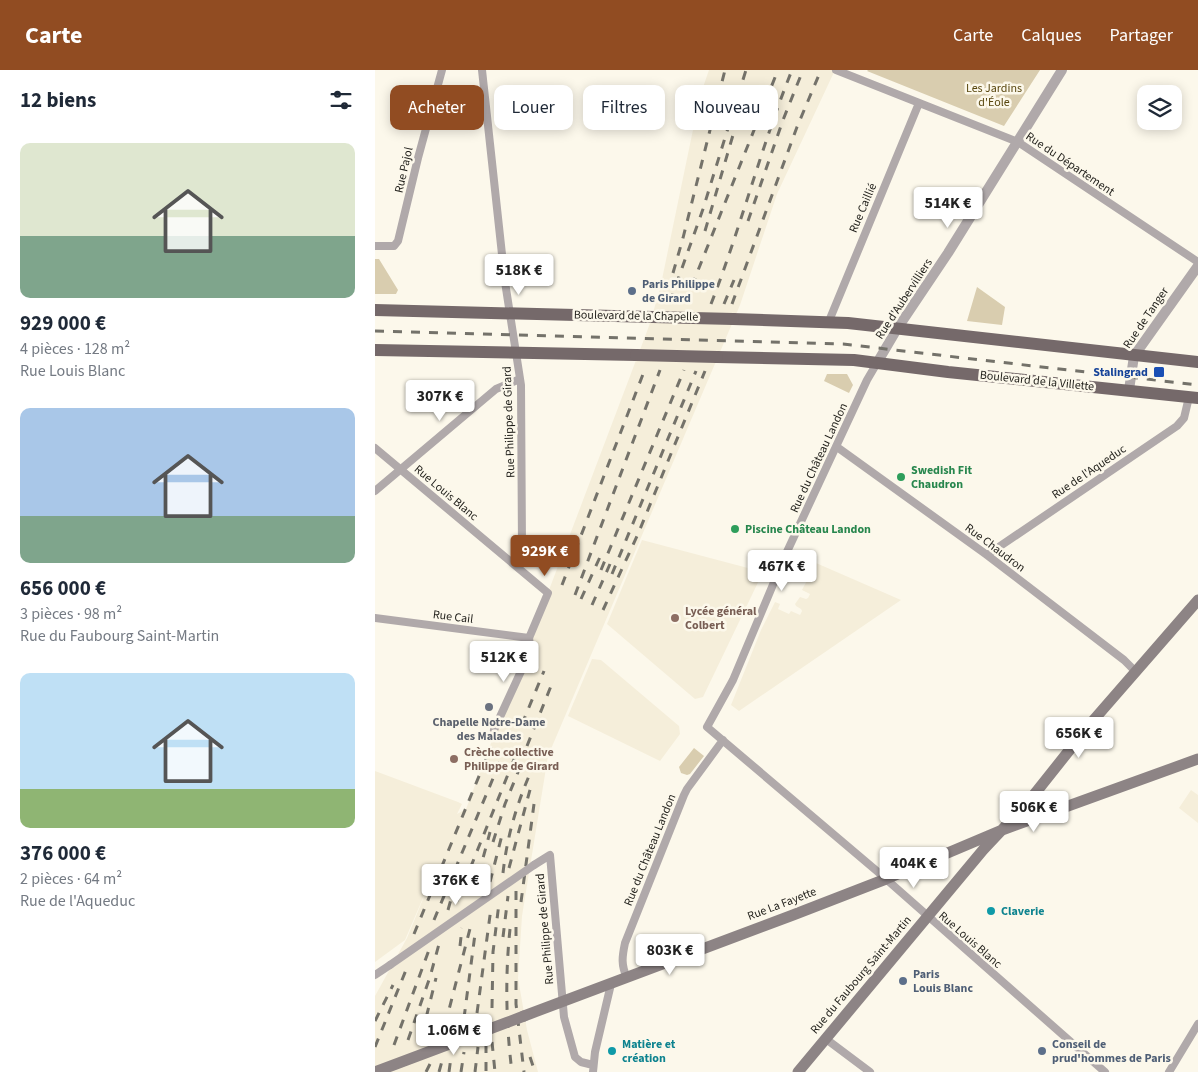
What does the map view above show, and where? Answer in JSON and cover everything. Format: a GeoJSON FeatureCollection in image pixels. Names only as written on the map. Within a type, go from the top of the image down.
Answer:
{"type":"FeatureCollection","features":[{"type":"Feature","properties":{"kind":"main road","name":"Boulevard de la Chapelle"},"geometry":{"type":"LineString","coordinates":[[375,310],[829,321],[897,329]]}},
{"type":"Feature","properties":{"kind":"main road"},"geometry":{"type":"LineString","coordinates":[[897,329],[1198,362]]}},
{"type":"Feature","properties":{"kind":"main road"},"geometry":{"type":"LineString","coordinates":[[375,350],[827,359],[877,363]]}},
{"type":"Feature","properties":{"kind":"main road","name":"Boulevard de la Villette"},"geometry":{"type":"LineString","coordinates":[[877,363],[1193,397]]}},
{"type":"Feature","properties":{"kind":"main road","name":"Rue du Faubourg Saint-Martin"},"geometry":{"type":"LineString","coordinates":[[799,1072],[927,917],[1198,600]]}},
{"type":"Feature","properties":{"kind":"main road","name":"Rue La Fayette"},"geometry":{"type":"LineString","coordinates":[[375,1072],[886,879],[1002,830],[1198,759]]}},
{"type":"Feature","properties":{"kind":"street","name":"Rue Pajol"},"geometry":{"type":"LineString","coordinates":[[375,246],[394,246],[400,236],[418,158],[442,70]]}},
{"type":"Feature","properties":{"kind":"street","name":"Rue Philippe de Girard"},"geometry":{"type":"LineString","coordinates":[[482,70],[509,313],[517,354],[521,392],[522,548],[519,556],[512,563]]}},
{"type":"Feature","properties":{"kind":"street","name":"Rue du Département"},"geometry":{"type":"LineString","coordinates":[[836,70],[1017,142],[1198,264]]}},
{"type":"Feature","properties":{"kind":"street","name":"Rue d'Aubervilliers"},"geometry":{"type":"LineString","coordinates":[[877,363],[1062,70]]}},
{"type":"Feature","properties":{"kind":"street","name":"Rue Caillié"},"geometry":{"type":"LineString","coordinates":[[829,321],[919,103]]}},
{"type":"Feature","properties":{"kind":"street","name":"Rue de Tanger"},"geometry":{"type":"LineString","coordinates":[[1129,390],[1134,356],[1198,264]]}},
{"type":"Feature","properties":{"kind":"street","name":"Rue du Château Landon"},"geometry":{"type":"LineString","coordinates":[[707,727],[733,680],[785,556],[867,380],[877,363]]}},
{"type":"Feature","properties":{"kind":"street"},"geometry":{"type":"LineString","coordinates":[[375,491],[496,389],[520,379]]}},
{"type":"Feature","properties":{"kind":"street","name":"Rue de l'Aqueduc"},"geometry":{"type":"LineString","coordinates":[[987,555],[1177,426],[1184,418],[1193,397]]}},
{"type":"Feature","properties":{"kind":"street","name":"Rue Chaudron"},"geometry":{"type":"LineString","coordinates":[[837,447],[987,555],[1137,672]]}},
{"type":"Feature","properties":{"kind":"street","name":"Rue Louis Blanc"},"geometry":{"type":"LineString","coordinates":[[375,448],[548,593],[529,638]]}},
{"type":"Feature","properties":{"kind":"street","name":"Rue Cail"},"geometry":{"type":"LineString","coordinates":[[375,618],[529,638]]}},
{"type":"Feature","properties":{"kind":"street"},"geometry":{"type":"LineString","coordinates":[[494,730],[528,656],[529,638]]}},
{"type":"Feature","properties":{"kind":"street","name":"Rue Louis Blanc"},"geometry":{"type":"LineString","coordinates":[[707,727],[886,879],[1105,1072]]}},
{"type":"Feature","properties":{"kind":"street","name":"Rue du Château Landon"},"geometry":{"type":"LineString","coordinates":[[627,978],[622,967],[625,943],[684,795],[723,740]]}},
{"type":"Feature","properties":{"kind":"street","name":"Rue Philippe de Girard"},"geometry":{"type":"LineString","coordinates":[[375,975],[550,855],[563,1002]]}},
{"type":"Feature","properties":{"kind":"street"},"geometry":{"type":"LineString","coordinates":[[563,1002],[564,1017],[575,1057],[593,1068],[611,984]]}},
{"type":"Feature","properties":{"kind":"street"},"geometry":{"type":"LineString","coordinates":[[1169,1072],[1198,1024]]}},
{"type":"Feature","properties":{"kind":"street"},"geometry":{"type":"LineString","coordinates":[[826,1039],[871,1072]]}},
{"type":"Feature","properties":{"kind":"shaded area"},"geometry":{"type":"Polygon","coordinates":[[[709,70],[835,70],[777,194],[740,305],[548,756],[522,916],[518,978],[527,1030],[538,1072],[375,1072],[375,996],[407,938],[432,877],[405,940],[375,962],[375,771],[462,804],[457,814],[466,809],[649,326],[660,289],[693,130],[778,130],[778,85],[704,85],[709,70]]]}},
{"type":"Feature","properties":{"kind":"shaded area","name":"Lycée général Colbert"},"geometry":{"type":"Polygon","coordinates":[[[642,540],[763,572],[703,697],[695,699],[607,624],[642,540]]]}},
{"type":"Feature","properties":{"kind":"shaded area"},"geometry":{"type":"Polygon","coordinates":[[[816,563],[901,600],[739,711],[731,705],[761,630],[775,602],[780,604],[778,609],[789,614],[791,611],[800,615],[802,611],[795,604],[800,597],[808,598],[810,594],[802,590],[816,563]]]}},
{"type":"Feature","properties":{"kind":"shaded area"},"geometry":{"type":"Polygon","coordinates":[[[592,659],[601,660],[679,726],[680,734],[660,761],[568,716],[592,659]]]}},
{"type":"Feature","properties":{"kind":"shaded area"},"geometry":{"type":"Polygon","coordinates":[[[1191,790],[1198,795],[1198,823],[1179,808],[1191,790]]]}},
{"type":"Feature","properties":{"kind":"green space","name":"Les Jardins d'Éole"},"geometry":{"type":"Polygon","coordinates":[[[868,70],[1040,70],[1004,126],[868,70]]]}},
{"type":"Feature","properties":{"kind":"green space"},"geometry":{"type":"Polygon","coordinates":[[[375,259],[379,259],[398,290],[396,294],[375,294],[375,259]]]}},
{"type":"Feature","properties":{"kind":"green space"},"geometry":{"type":"Polygon","coordinates":[[[977,287],[1005,307],[1002,325],[967,321],[977,287]]]}},
{"type":"Feature","properties":{"kind":"green space"},"geometry":{"type":"Polygon","coordinates":[[[827,374],[847,374],[853,385],[849,393],[824,381],[827,374]]]}},
{"type":"Feature","properties":{"kind":"green space"},"geometry":{"type":"Polygon","coordinates":[[[694,748],[704,756],[690,774],[681,773],[679,767],[694,748]]]}},
{"type":"Feature","properties":{"kind":"railway"},"geometry":{"type":"LineString","coordinates":[[673,273],[725,70]]}},
{"type":"Feature","properties":{"kind":"railway"},"geometry":{"type":"LineString","coordinates":[[670,302],[703,209],[746,70]]}},
{"type":"Feature","properties":{"kind":"railway"},"geometry":{"type":"LineString","coordinates":[[685,303],[778,70]]}},
{"type":"Feature","properties":{"kind":"railway"},"geometry":{"type":"LineString","coordinates":[[711,304],[770,128],[792,70]]}},
{"type":"Feature","properties":{"kind":"railway"},"geometry":{"type":"LineString","coordinates":[[748,221],[783,120],[803,70]]}},
{"type":"Feature","properties":{"kind":"railway"},"geometry":{"type":"LineString","coordinates":[[732,304],[797,127],[821,70]]}},
{"type":"Feature","properties":{"kind":"railway"},"geometry":{"type":"LineString","coordinates":[[705,231],[734,130]]}},
{"type":"Feature","properties":{"kind":"railway"},"geometry":{"type":"LineString","coordinates":[[724,304],[734,280]]}},
{"type":"Feature","properties":{"kind":"railway"},"geometry":{"type":"LineString","coordinates":[[375,331],[843,344],[1198,385]]}},
{"type":"Feature","properties":{"kind":"railway"},"geometry":{"type":"LineString","coordinates":[[562,585],[645,369]]}},
{"type":"Feature","properties":{"kind":"railway"},"geometry":{"type":"LineString","coordinates":[[575,595],[660,370]]}},
{"type":"Feature","properties":{"kind":"railway"},"geometry":{"type":"LineString","coordinates":[[601,570],[684,370]]}},
{"type":"Feature","properties":{"kind":"railway"},"geometry":{"type":"LineString","coordinates":[[612,574],[696,371]]}},
{"type":"Feature","properties":{"kind":"railway"},"geometry":{"type":"LineString","coordinates":[[603,610],[638,534],[705,371]]}},
{"type":"Feature","properties":{"kind":"railway"},"geometry":{"type":"LineString","coordinates":[[581,599],[600,557]]}},
{"type":"Feature","properties":{"kind":"railway"},"geometry":{"type":"LineString","coordinates":[[592,605],[610,564]]}},
{"type":"Feature","properties":{"kind":"railway"},"geometry":{"type":"LineString","coordinates":[[515,741],[544,671]]}},
{"type":"Feature","properties":{"kind":"railway"},"geometry":{"type":"LineString","coordinates":[[527,746],[553,681]]}},
{"type":"Feature","properties":{"kind":"railway"},"geometry":{"type":"LineString","coordinates":[[414,934],[491,747]]}},
{"type":"Feature","properties":{"kind":"railway"},"geometry":{"type":"LineString","coordinates":[[434,920],[504,752]]}},
{"type":"Feature","properties":{"kind":"railway"},"geometry":{"type":"LineString","coordinates":[[457,901],[515,757]]}},
{"type":"Feature","properties":{"kind":"railway"},"geometry":{"type":"LineString","coordinates":[[493,842],[505,804],[523,760]]}},
{"type":"Feature","properties":{"kind":"railway"},"geometry":{"type":"LineString","coordinates":[[503,873],[513,820],[532,769]]}},
{"type":"Feature","properties":{"kind":"railway"},"geometry":{"type":"LineString","coordinates":[[509,868],[531,786]]}},
{"type":"Feature","properties":{"kind":"railway"},"geometry":{"type":"LineString","coordinates":[[521,902],[534,804]]}},
{"type":"Feature","properties":{"kind":"railway"},"geometry":{"type":"LineString","coordinates":[[474,892],[490,832]]}},
{"type":"Feature","properties":{"kind":"railway"},"geometry":{"type":"LineString","coordinates":[[490,882],[502,835]]}},
{"type":"Feature","properties":{"kind":"railway"},"geometry":{"type":"LineString","coordinates":[[516,891],[516,1004],[524,1072]]}},
{"type":"Feature","properties":{"kind":"railway"},"geometry":{"type":"LineString","coordinates":[[448,910],[453,892]]}},
{"type":"Feature","properties":{"kind":"railway"},"geometry":{"type":"LineString","coordinates":[[503,937],[508,896]]}},
{"type":"Feature","properties":{"kind":"railway"},"geometry":{"type":"LineString","coordinates":[[492,1008],[493,952],[499,903]]}},
{"type":"Feature","properties":{"kind":"railway"},"geometry":{"type":"LineString","coordinates":[[477,1013],[491,908]]}},
{"type":"Feature","properties":{"kind":"railway"},"geometry":{"type":"LineString","coordinates":[[445,1025],[472,921]]}},
{"type":"Feature","properties":{"kind":"railway"},"geometry":{"type":"LineString","coordinates":[[460,946],[462,928]]}},
{"type":"Feature","properties":{"kind":"railway"},"geometry":{"type":"LineString","coordinates":[[510,929],[507,1000],[512,1072]]}},
{"type":"Feature","properties":{"kind":"railway"},"geometry":{"type":"LineString","coordinates":[[464,1018],[475,934]]}},
{"type":"Feature","properties":{"kind":"railway"},"geometry":{"type":"LineString","coordinates":[[408,1040],[430,977],[439,944]]}},
{"type":"Feature","properties":{"kind":"railway"},"geometry":{"type":"LineString","coordinates":[[394,1045],[429,950]]}},
{"type":"Feature","properties":{"kind":"railway"},"geometry":{"type":"LineString","coordinates":[[375,1047],[408,965]]}},
{"type":"Feature","properties":{"kind":"railway"},"geometry":{"type":"LineString","coordinates":[[422,1034],[436,978]]}},
{"type":"Feature","properties":{"kind":"railway"},"geometry":{"type":"LineString","coordinates":[[375,1021],[393,985]]}},
{"type":"Feature","properties":{"kind":"railway"},"geometry":{"type":"LineString","coordinates":[[492,1042],[495,1072]]}},
{"type":"Feature","properties":{"kind":"railway"},"geometry":{"type":"LineString","coordinates":[[486,1044],[486,1072]]}},
{"type":"Feature","properties":{"kind":"railway"},"geometry":{"type":"LineString","coordinates":[[475,1072],[478,1047]]}},
{"type":"Feature","properties":{"kind":"railway"},"geometry":{"type":"LineString","coordinates":[[461,1072],[464,1052]]}},
{"type":"Feature","properties":{"kind":"railway"},"geometry":{"type":"LineString","coordinates":[[449,1072],[451,1057]]}},
{"type":"Feature","properties":{"kind":"railway"},"geometry":{"type":"LineString","coordinates":[[530,1057],[535,1072]]}},
{"type":"Feature","properties":{"kind":"railway"},"geometry":{"type":"LineString","coordinates":[[439,1072],[442,1061]]}},
{"type":"Feature","properties":{"kind":"railway"},"geometry":{"type":"LineString","coordinates":[[426,1072],[430,1064]]}},
{"type":"Feature","properties":{"kind":"place","name":"Paris Philippe de Girard"},"geometry":{"type":"Point","coordinates":[632,291]}},
{"type":"Feature","properties":{"kind":"place","name":"Stalingrad"},"geometry":{"type":"Point","coordinates":[1159,372]}},
{"type":"Feature","properties":{"kind":"place","name":"Swedish Fit Chaudron"},"geometry":{"type":"Point","coordinates":[901,477]}},
{"type":"Feature","properties":{"kind":"place","name":"Piscine Château Landon"},"geometry":{"type":"Point","coordinates":[735,529]}},
{"type":"Feature","properties":{"kind":"place","name":"Lycée général Colbert"},"geometry":{"type":"Point","coordinates":[675,618]}},
{"type":"Feature","properties":{"kind":"place","name":"Chapelle Notre-Dame des Malades"},"geometry":{"type":"Point","coordinates":[489,707]}},
{"type":"Feature","properties":{"kind":"place","name":"Crèche collective Philippe de Girard"},"geometry":{"type":"Point","coordinates":[454,759]}},
{"type":"Feature","properties":{"kind":"place","name":"Claverie"},"geometry":{"type":"Point","coordinates":[991,911]}},
{"type":"Feature","properties":{"kind":"place","name":"Paris Louis Blanc"},"geometry":{"type":"Point","coordinates":[903,981]}},
{"type":"Feature","properties":{"kind":"place","name":"Matière et création"},"geometry":{"type":"Point","coordinates":[612,1051]}},
{"type":"Feature","properties":{"kind":"place","name":"Conseil de prud'hommes de Paris"},"geometry":{"type":"Point","coordinates":[1042,1051]}}]}
